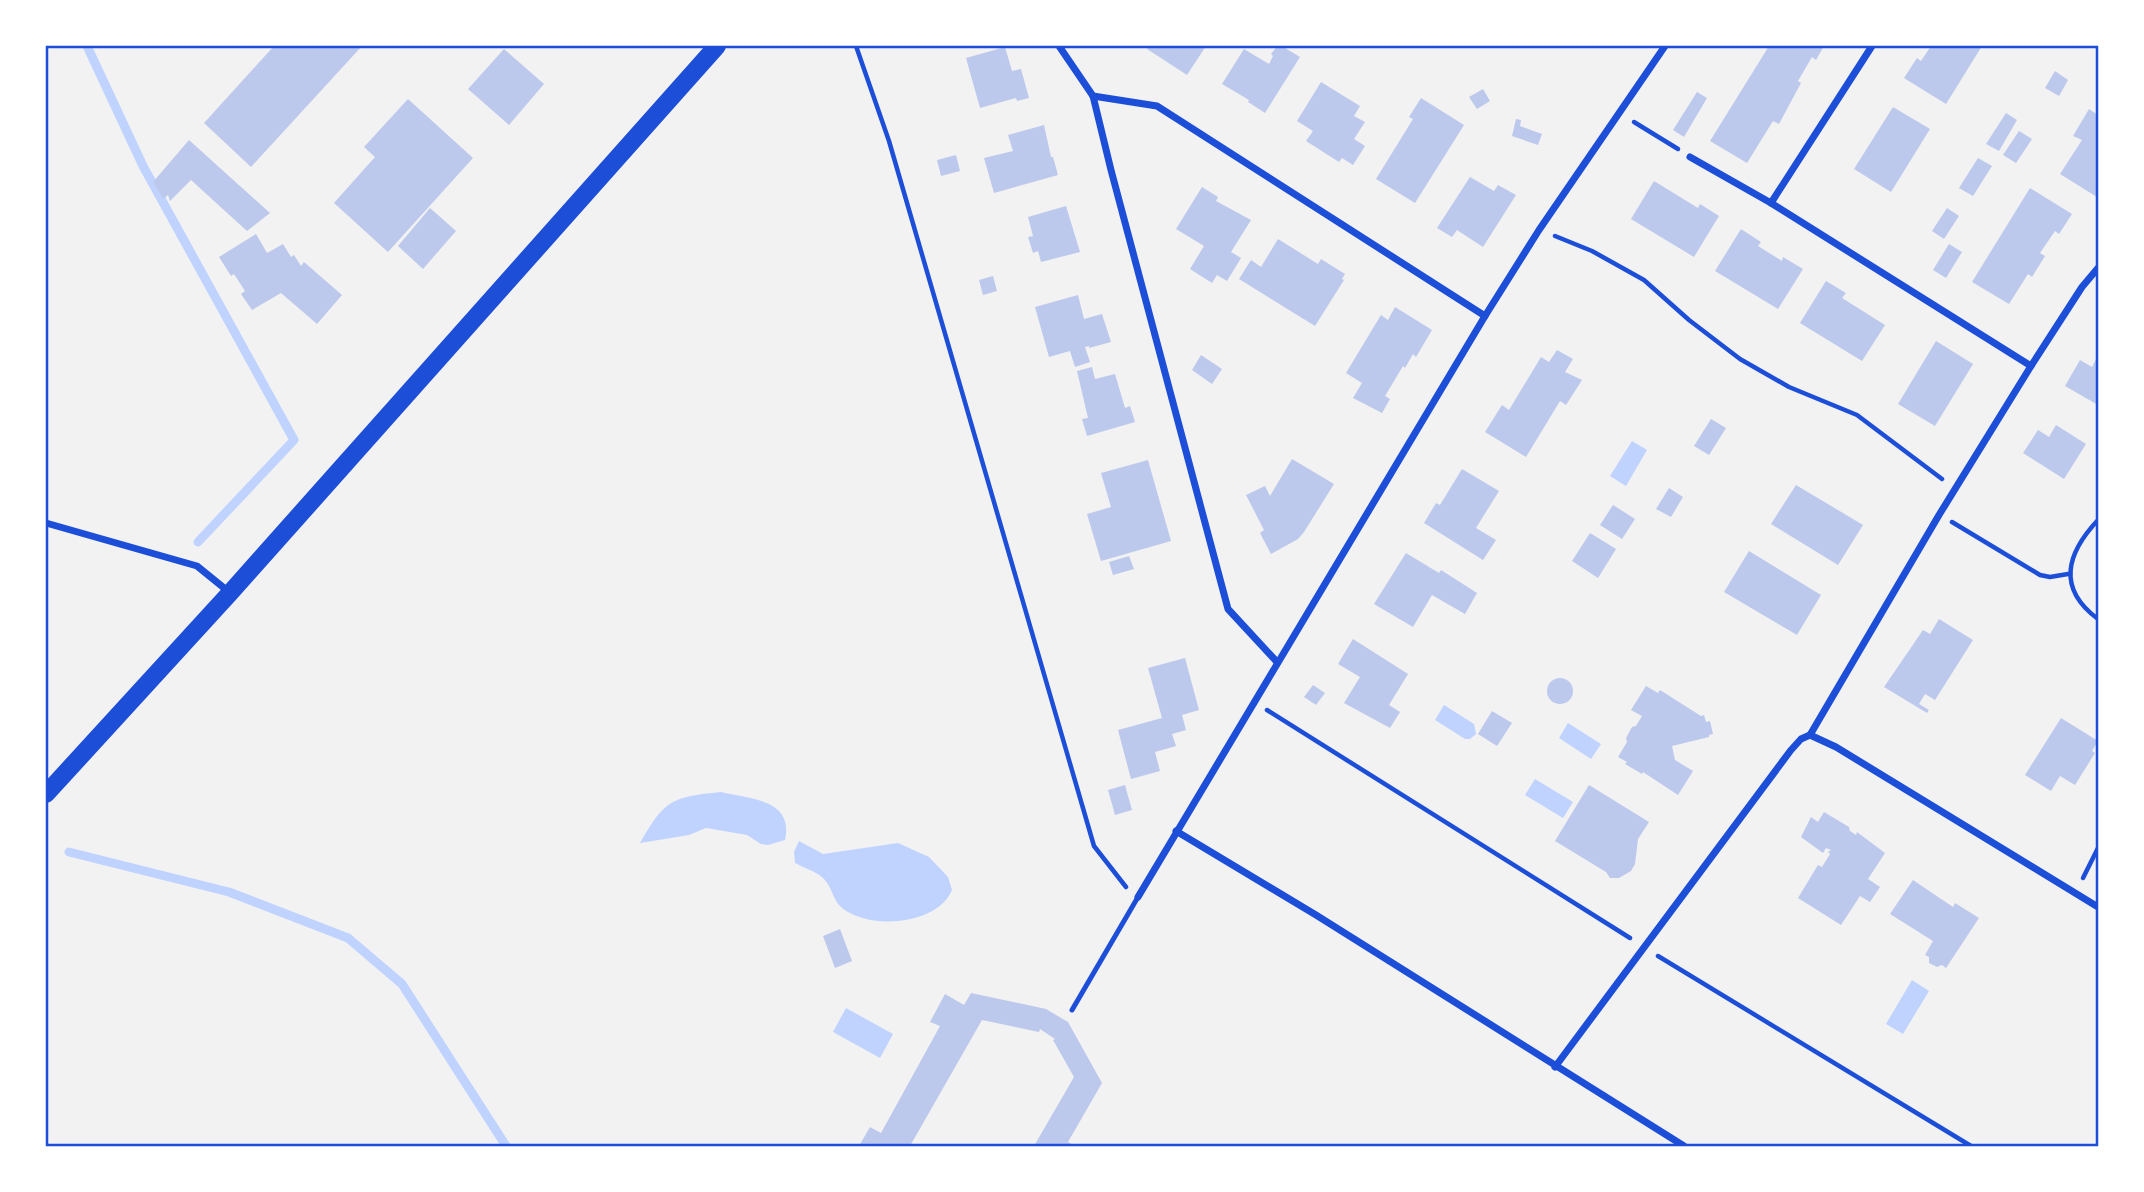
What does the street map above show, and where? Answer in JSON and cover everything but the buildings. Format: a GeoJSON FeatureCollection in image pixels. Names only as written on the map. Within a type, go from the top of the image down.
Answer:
{"type":"FeatureCollection","features":[{"type":"Feature","properties":{"kind":"main road"},"geometry":{"type":"LineString","coordinates":[[46,794],[230,593],[717,46]]}},
{"type":"Feature","properties":{"kind":"street"},"geometry":{"type":"LineString","coordinates":[[1059,46],[1093,96],[1228,610],[1277,662]]}},
{"type":"Feature","properties":{"kind":"street"},"geometry":{"type":"LineString","coordinates":[[1138,897],[1485,316],[1539,230],[1665,46]]}},
{"type":"Feature","properties":{"kind":"street"},"geometry":{"type":"LineString","coordinates":[[1771,203],[1872,46]]}},
{"type":"Feature","properties":{"kind":"street"},"geometry":{"type":"LineString","coordinates":[[1093,96],[1157,106],[1485,316]]}},
{"type":"Feature","properties":{"kind":"street"},"geometry":{"type":"LineString","coordinates":[[1690,156],[1771,203],[2031,366]]}},
{"type":"Feature","properties":{"kind":"street"},"geometry":{"type":"LineString","coordinates":[[1555,1066],[1791,750],[1801,739],[1811,735],[1939,515],[2031,366],[2082,287],[2098,268]]}},
{"type":"Feature","properties":{"kind":"street"},"geometry":{"type":"LineString","coordinates":[[46,523],[197,566],[230,593]]}},
{"type":"Feature","properties":{"kind":"street"},"geometry":{"type":"LineString","coordinates":[[1811,735],[1836,747],[2098,907]]}},
{"type":"Feature","properties":{"kind":"street"},"geometry":{"type":"LineString","coordinates":[[1176,831],[1317,915],[1684,1146]]}},
{"type":"Feature","properties":{"kind":"lane"},"geometry":{"type":"LineString","coordinates":[[1072,1010],[1138,897]]}},
{"type":"Feature","properties":{"kind":"path"},"geometry":{"type":"LineString","coordinates":[[856,46],[890,141],[1094,846],[1121,883],[1138,897]]}},
{"type":"Feature","properties":{"kind":"path"},"geometry":{"type":"LineString","coordinates":[[1619,113],[1690,156]]}},
{"type":"Feature","properties":{"kind":"path"},"geometry":{"type":"LineString","coordinates":[[1539,230],[1592,251],[1644,280],[1689,320],[1740,359],[1789,387],[1857,415],[1926,469],[1957,489]]}},
{"type":"Feature","properties":{"kind":"path"},"geometry":{"type":"LineString","coordinates":[[1939,515],[2040,575],[2050,577],[2068,574]]}},
{"type":"Feature","properties":{"kind":"path"},"geometry":{"type":"LineString","coordinates":[[2098,520],[2078,543],[2068,574],[2087,610],[2098,618]]}},
{"type":"Feature","properties":{"kind":"path"},"geometry":{"type":"LineString","coordinates":[[1256,700],[1264,708],[1644,947],[1971,1146]]}},
{"type":"Feature","properties":{"kind":"path"},"geometry":{"type":"LineString","coordinates":[[2075,892],[2098,848]]}},
{"type":"Feature","properties":{"kind":"water"},"geometry":{"type":"Polygon","coordinates":[[[1632,441],[1647,450],[1626,486],[1610,476],[1632,441]]]}},
{"type":"Feature","properties":{"kind":"water"},"geometry":{"type":"Polygon","coordinates":[[[1444,705],[1474,724],[1476,734],[1465,739],[1435,720],[1444,705]]]}},
{"type":"Feature","properties":{"kind":"water"},"geometry":{"type":"Polygon","coordinates":[[[1568,723],[1601,744],[1591,759],[1559,738],[1568,723]]]}},
{"type":"Feature","properties":{"kind":"water"},"geometry":{"type":"Polygon","coordinates":[[[1535,779],[1573,802],[1563,818],[1525,795],[1535,779]]]}},
{"type":"Feature","properties":{"kind":"water"},"geometry":{"type":"Polygon","coordinates":[[[721,792],[756,799],[776,809],[783,816],[786,826],[785,840],[768,845],[761,844],[747,835],[706,828],[689,835],[640,843],[656,818],[671,803],[691,796],[721,792]]]}},
{"type":"Feature","properties":{"kind":"water"},"geometry":{"type":"Polygon","coordinates":[[[799,841],[823,854],[898,843],[929,857],[948,877],[952,890],[944,902],[933,911],[918,917],[884,921],[853,915],[836,901],[827,882],[815,872],[795,863],[794,852],[799,841]]]}},
{"type":"Feature","properties":{"kind":"water"},"geometry":{"type":"Polygon","coordinates":[[[1912,980],[1929,991],[1903,1034],[1886,1024],[1912,980]]]}},
{"type":"Feature","properties":{"kind":"water"},"geometry":{"type":"Polygon","coordinates":[[[846,1008],[893,1034],[880,1058],[833,1032],[846,1008]]]}},
{"type":"Feature","properties":{"kind":"waterway"},"geometry":{"type":"LineString","coordinates":[[87,46],[143,166],[294,440],[198,542]]}},
{"type":"Feature","properties":{"kind":"waterway"},"geometry":{"type":"LineString","coordinates":[[69,852],[229,892],[348,938],[402,984],[506,1146]]}}]}
